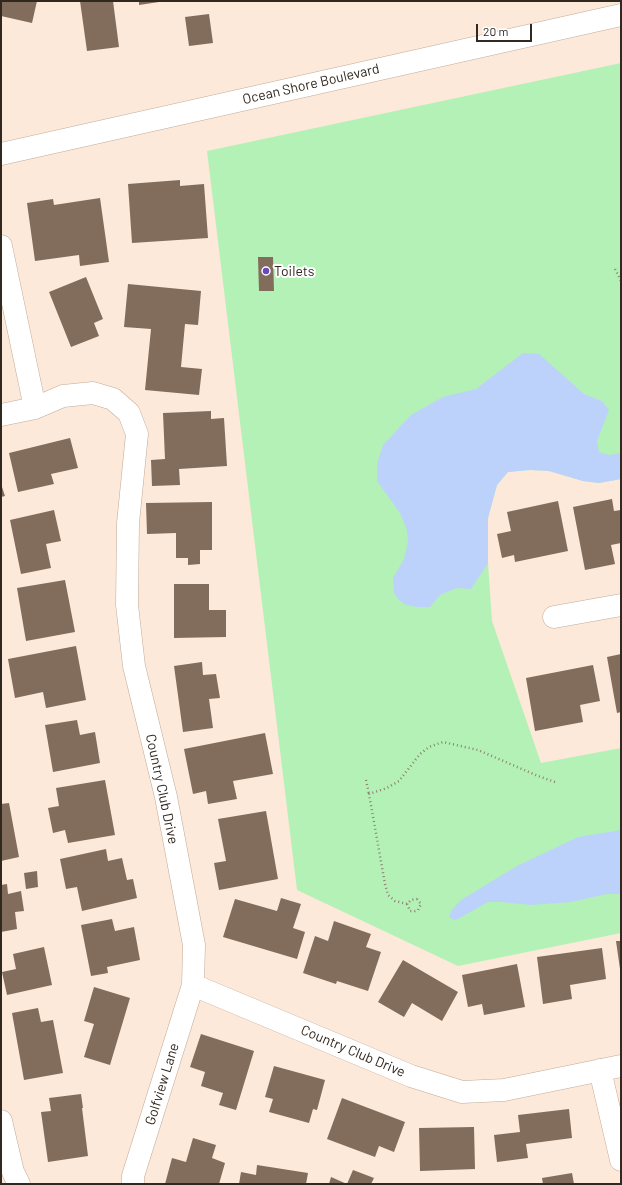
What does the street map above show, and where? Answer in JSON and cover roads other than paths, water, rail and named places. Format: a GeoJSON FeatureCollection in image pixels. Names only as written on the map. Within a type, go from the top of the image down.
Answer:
{"type":"FeatureCollection","features":[{"type":"Feature","properties":{"kind":"street","name":"Ocean Shore Boulevard"},"geometry":{"type":"LineString","coordinates":[[1,154],[621,15]]}},
{"type":"Feature","properties":{"kind":"street"},"geometry":{"type":"LineString","coordinates":[[1,246],[35,408]]}},
{"type":"Feature","properties":{"kind":"street","name":"Country Club Drive"},"geometry":{"type":"LineString","coordinates":[[1,415],[35,408],[63,396],[93,393],[113,399],[129,413],[137,434],[128,523],[127,605],[134,666],[166,797],[194,945],[193,985],[412,1076],[462,1092],[504,1090],[621,1066]]}},
{"type":"Feature","properties":{"kind":"street"},"geometry":{"type":"LineString","coordinates":[[554,617],[621,605]]}},
{"type":"Feature","properties":{"kind":"street","name":"Golfview Lane"},"geometry":{"type":"LineString","coordinates":[[133,1184],[133,1176],[193,985]]}},
{"type":"Feature","properties":{"kind":"street"},"geometry":{"type":"LineString","coordinates":[[600,1070],[621,1160]]}},
{"type":"Feature","properties":{"kind":"street"},"geometry":{"type":"LineString","coordinates":[[1,1121],[13,1172],[19,1184]]}},
{"type":"Feature","properties":{"kind":"water"},"geometry":{"type":"Polygon","coordinates":[[[523,353],[539,354],[584,394],[602,401],[609,410],[597,441],[599,452],[609,455],[621,453],[621,479],[599,483],[583,481],[549,471],[530,470],[508,472],[497,485],[488,518],[488,563],[471,589],[457,588],[440,595],[430,607],[406,605],[399,600],[394,593],[393,578],[404,559],[408,542],[407,530],[400,513],[377,481],[377,464],[383,445],[411,415],[443,397],[476,389],[523,353]]]}},
{"type":"Feature","properties":{"kind":"water"},"geometry":{"type":"Polygon","coordinates":[[[621,830],[621,894],[607,894],[571,902],[531,905],[488,902],[458,919],[454,920],[449,917],[451,911],[461,900],[517,866],[578,837],[621,830]]]}},
{"type":"Feature","properties":{"kind":"place","name":"Toilets"},"geometry":{"type":"Point","coordinates":[266,271]}}]}
